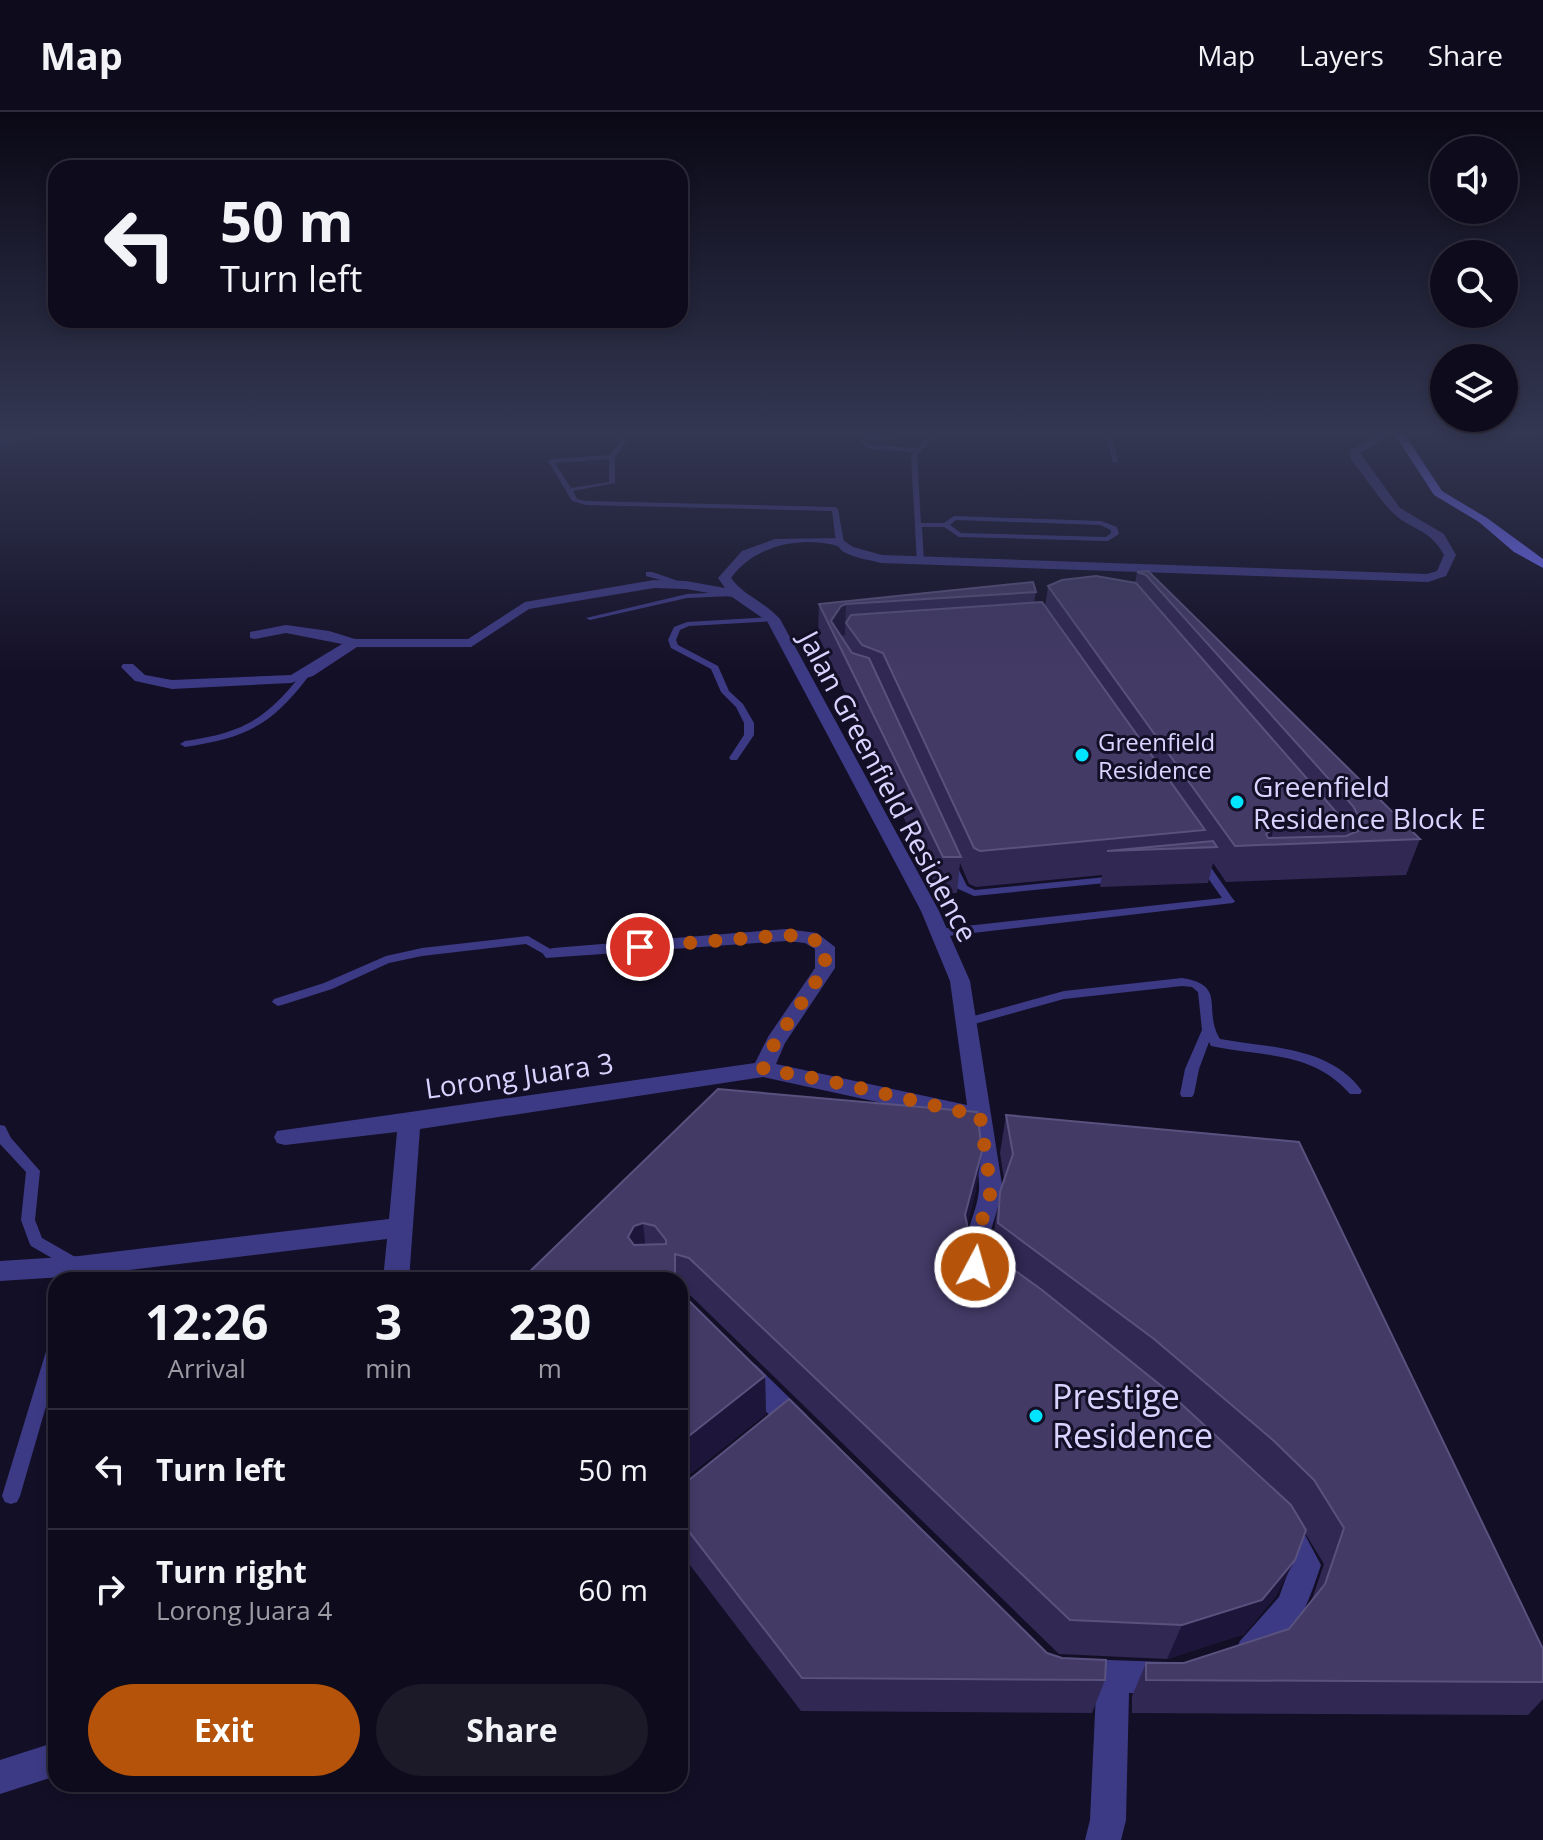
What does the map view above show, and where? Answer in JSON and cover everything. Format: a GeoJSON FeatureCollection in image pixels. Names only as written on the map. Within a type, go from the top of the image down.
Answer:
{"type":"FeatureCollection","features":[{"type":"Feature","properties":{"kind":"main road"},"geometry":{"type":"LineString","coordinates":[[1471,513],[1543,564]]}},
{"type":"Feature","properties":{"kind":"street"},"geometry":{"type":"LineString","coordinates":[[736,594],[724,578],[733,562],[757,547],[790,540],[840,542],[862,555],[920,562],[1428,578],[1442,573],[1450,555],[1440,537],[1400,513]]}},
{"type":"Feature","properties":{"kind":"street"},"geometry":{"type":"LineString","coordinates":[[255,635],[286,629],[329,635],[354,643],[471,643],[525,606],[654,584],[686,585],[736,594]]}},
{"type":"Feature","properties":{"kind":"street","name":"Jalan Greenfield Residence"},"geometry":{"type":"LineString","coordinates":[[736,594],[773,619],[794,663],[823,708],[867,789],[960,981],[991,1191],[979,1230],[975,1267],[998,1284]]}},
{"type":"Feature","properties":{"kind":"street"},"geometry":{"type":"LineString","coordinates":[[128,667],[139,678],[148,681],[179,684],[304,677],[334,652],[354,643]]}},
{"type":"Feature","properties":{"kind":"street"},"geometry":{"type":"LineString","coordinates":[[553,954],[786,935],[810,937],[825,947],[825,968],[775,1042],[763,1069]]}},
{"type":"Feature","properties":{"kind":"street","name":"Lorong Juara 3"},"geometry":{"type":"LineString","coordinates":[[285,1137],[409,1122],[763,1069],[980,1116]]}},
{"type":"Feature","properties":{"kind":"street"},"geometry":{"type":"LineString","coordinates":[[396,1272],[409,1122]]}},
{"type":"Feature","properties":{"kind":"street"},"geometry":{"type":"LineString","coordinates":[[84,1272],[399,1228]]}},
{"type":"Feature","properties":{"kind":"street"},"geometry":{"type":"LineString","coordinates":[[0,1271],[48,1272]]}},
{"type":"Feature","properties":{"kind":"street"},"geometry":{"type":"LineString","coordinates":[[723,1350],[821,1448]]}},
{"type":"Feature","properties":{"kind":"street"},"geometry":{"type":"LineString","coordinates":[[764,1436],[788,1416]]}},
{"type":"Feature","properties":{"kind":"street"},"geometry":{"type":"LineString","coordinates":[[1226,1659],[1256,1650],[1291,1607],[1306,1565],[1286,1529],[1264,1508]]}},
{"type":"Feature","properties":{"kind":"street"},"geometry":{"type":"LineString","coordinates":[[1051,1673],[1167,1678],[1197,1668]]}},
{"type":"Feature","properties":{"kind":"street"},"geometry":{"type":"LineString","coordinates":[[1103,1840],[1108,1820],[1113,1676]]}},
{"type":"Feature","properties":{"kind":"street"},"geometry":{"type":"LineString","coordinates":[[0,1777],[48,1762]]}},
{"type":"Feature","properties":{"kind":"lane"},"geometry":{"type":"LineString","coordinates":[[836,513],[840,542]]}},
{"type":"Feature","properties":{"kind":"lane"},"geometry":{"type":"LineString","coordinates":[[917,513],[920,562]]}},
{"type":"Feature","properties":{"kind":"lane"},"geometry":{"type":"LineString","coordinates":[[918,525],[946,525],[959,535],[1108,539],[1115,534],[1109,526],[1101,523],[954,518],[946,525]]}},
{"type":"Feature","properties":{"kind":"lane"},"geometry":{"type":"LineString","coordinates":[[649,574],[686,585]]}},
{"type":"Feature","properties":{"kind":"lane"},"geometry":{"type":"LineString","coordinates":[[590,618],[687,596],[736,594]]}},
{"type":"Feature","properties":{"kind":"lane"},"geometry":{"type":"LineString","coordinates":[[734,758],[749,735],[749,723],[740,706],[725,692],[715,668],[674,646],[672,640],[677,629],[687,624],[773,619]]}},
{"type":"Feature","properties":{"kind":"lane"},"geometry":{"type":"LineString","coordinates":[[185,744],[226,739],[258,724],[289,697],[304,677]]}},
{"type":"Feature","properties":{"kind":"lane"},"geometry":{"type":"LineString","coordinates":[[939,933],[1229,901],[1190,845]]}},
{"type":"Feature","properties":{"kind":"lane"},"geometry":{"type":"LineString","coordinates":[[949,859],[962,888],[974,893],[1129,878]]}},
{"type":"Feature","properties":{"kind":"lane"},"geometry":{"type":"LineString","coordinates":[[1192,872],[1207,871]]}},
{"type":"Feature","properties":{"kind":"lane"},"geometry":{"type":"LineString","coordinates":[[278,1002],[328,986],[386,960],[422,952],[528,940],[553,954]]}},
{"type":"Feature","properties":{"kind":"lane"},"geometry":{"type":"LineString","coordinates":[[967,1022],[1064,995],[1182,982],[1196,984],[1204,991],[1208,1030],[1216,1043],[1289,1054],[1324,1066],[1345,1077],[1355,1091]]}},
{"type":"Feature","properties":{"kind":"lane"},"geometry":{"type":"LineString","coordinates":[[1187,1094],[1192,1069],[1208,1030]]}},
{"type":"Feature","properties":{"kind":"lane"},"geometry":{"type":"LineString","coordinates":[[0,1130],[5,1141],[33,1171],[28,1220],[36,1242],[76,1272]]}},
{"type":"Feature","properties":{"kind":"lane"},"geometry":{"type":"LineString","coordinates":[[11,1496],[48,1372]]}},
{"type":"Feature","properties":{"kind":"building"},"geometry":{"type":"Polygon","coordinates":[[[1148,571],[1420,839],[1235,846],[1048,586],[1062,580],[1096,576],[1136,583],[1344,821],[1343,825],[1274,828],[1266,834],[1268,838],[1346,836],[1358,831],[1360,819],[1353,806],[1146,575],[1137,572],[1148,571]]]}},
{"type":"Feature","properties":{"kind":"building"},"geometry":{"type":"Polygon","coordinates":[[[1033,582],[1036,592],[846,604],[841,606],[831,621],[852,653],[869,658],[961,857],[943,857],[819,604],[1033,582]]]}},
{"type":"Feature","properties":{"kind":"building"},"geometry":{"type":"Polygon","coordinates":[[[1042,602],[1205,830],[980,851],[974,848],[883,653],[862,645],[846,623],[851,615],[1042,602]]]}},
{"type":"Feature","properties":{"kind":"building"},"geometry":{"type":"Polygon","coordinates":[[[1213,841],[1217,847],[1107,851],[1213,841]]]}},
{"type":"Feature","properties":{"kind":"building"},"geometry":{"type":"Polygon","coordinates":[[[718,1089],[977,1112],[982,1151],[965,1215],[970,1238],[1042,1290],[1164,1388],[1291,1505],[1306,1530],[1295,1560],[1262,1600],[1182,1625],[1070,1620],[689,1258],[675,1254],[675,1272],[529,1272],[718,1089]],[[643,1223],[634,1226],[628,1237],[634,1245],[666,1244],[655,1226],[643,1223]]]}},
{"type":"Feature","properties":{"kind":"building"},"geometry":{"type":"Polygon","coordinates":[[[1006,1115],[1299,1142],[1543,1649],[1543,1682],[1146,1680],[1146,1663],[1184,1663],[1289,1629],[1325,1584],[1344,1528],[1314,1480],[1274,1441],[1154,1339],[998,1223],[1000,1192],[1013,1154],[1006,1115]]]}},
{"type":"Feature","properties":{"kind":"building"},"geometry":{"type":"Polygon","coordinates":[[[688,1300],[765,1376],[688,1437],[688,1300]]]}},
{"type":"Feature","properties":{"kind":"building"},"geometry":{"type":"Polygon","coordinates":[[[789,1399],[1047,1653],[1062,1658],[1106,1660],[1105,1680],[802,1678],[688,1530],[689,1480],[789,1399]]]}},
{"type":"Feature","properties":{"kind":"place","name":"Greenfield Residence"},"geometry":{"type":"Point","coordinates":[1082,755]}},
{"type":"Feature","properties":{"kind":"place","name":"Greenfield Residence Block E"},"geometry":{"type":"Point","coordinates":[1237,802]}},
{"type":"Feature","properties":{"kind":"place","name":"Prestige Residence"},"geometry":{"type":"Point","coordinates":[1036,1416]}},
{"type":"Feature","properties":{"kind":"route"},"geometry":{"type":"LineString","coordinates":[[640,947],[786,935],[810,937],[825,947],[825,968],[775,1042],[763,1069],[980,1116],[991,1191],[979,1230],[975,1267]]}}]}
